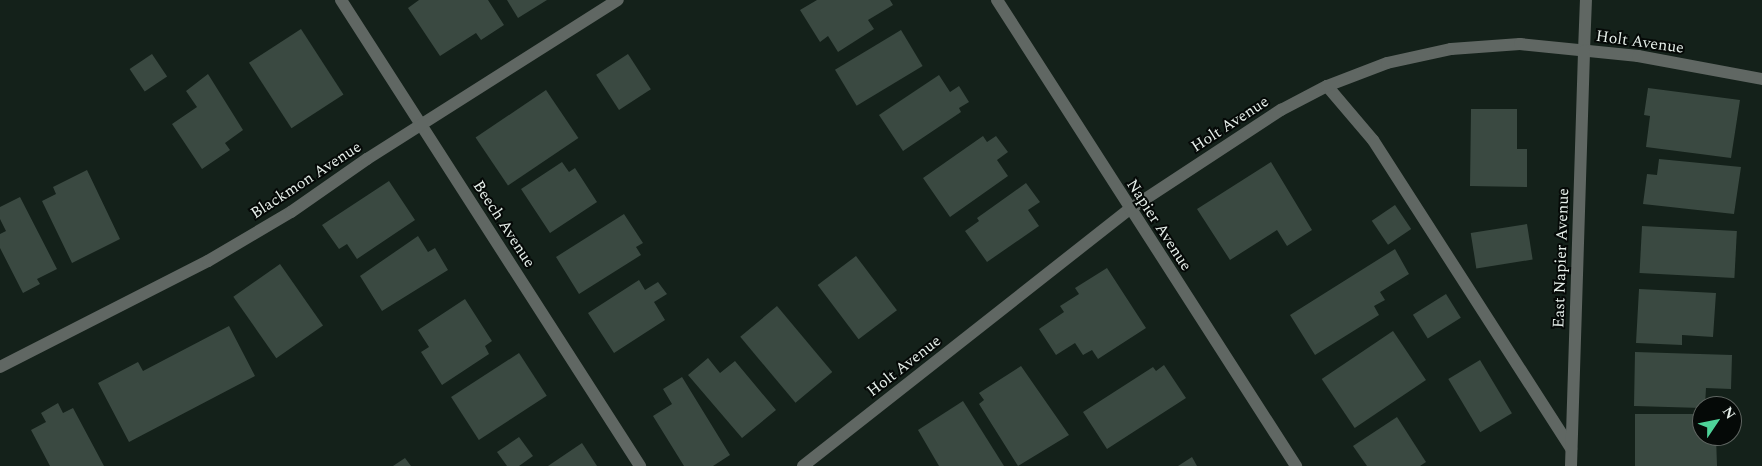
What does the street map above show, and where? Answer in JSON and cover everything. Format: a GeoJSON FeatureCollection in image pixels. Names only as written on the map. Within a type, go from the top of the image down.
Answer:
{"type":"FeatureCollection","features":[{"type":"Feature","properties":{"kind":"street","name":"Beech Avenue"},"geometry":{"type":"LineString","coordinates":[[341,0],[640,466]]}},
{"type":"Feature","properties":{"kind":"street","name":"Blackmon Avenue"},"geometry":{"type":"LineString","coordinates":[[0,367],[208,261],[618,0]]}},
{"type":"Feature","properties":{"kind":"street","name":"Napier Avenue"},"geometry":{"type":"LineString","coordinates":[[997,0],[1296,466]]}},
{"type":"Feature","properties":{"kind":"street","name":"East Napier Avenue"},"geometry":{"type":"LineString","coordinates":[[1571,466],[1586,0]]}},
{"type":"Feature","properties":{"kind":"street","name":"Holt Avenue"},"geometry":{"type":"LineString","coordinates":[[804,466],[1130,209],[1282,110],[1327,86],[1387,63],[1451,49],[1520,44],[1638,56],[1762,79]]}},
{"type":"Feature","properties":{"kind":"street"},"geometry":{"type":"LineString","coordinates":[[1327,86],[1373,140],[1571,449]]}},
{"type":"Feature","properties":{"kind":"building"},"geometry":{"type":"Polygon","coordinates":[[[419,0],[488,0],[504,25],[481,40],[476,33],[440,56],[408,8],[419,0]]]}},
{"type":"Feature","properties":{"kind":"building"},"geometry":{"type":"Polygon","coordinates":[[[507,0],[547,0],[518,18],[507,0]]]}},
{"type":"Feature","properties":{"kind":"building"},"geometry":{"type":"Polygon","coordinates":[[[817,0],[890,0],[893,5],[868,20],[874,29],[838,52],[828,36],[820,42],[800,10],[817,0]]]}},
{"type":"Feature","properties":{"kind":"building"},"geometry":{"type":"Polygon","coordinates":[[[301,29],[343,94],[291,128],[249,63],[301,29]]]}},
{"type":"Feature","properties":{"kind":"building"},"geometry":{"type":"Polygon","coordinates":[[[901,30],[923,66],[857,106],[835,70],[901,30]]]}},
{"type":"Feature","properties":{"kind":"building"},"geometry":{"type":"Polygon","coordinates":[[[152,54],[167,76],[145,91],[130,69],[152,54]]]}},
{"type":"Feature","properties":{"kind":"building"},"geometry":{"type":"Polygon","coordinates":[[[628,54],[651,89],[619,110],[596,75],[628,54]]]}},
{"type":"Feature","properties":{"kind":"building"},"geometry":{"type":"Polygon","coordinates":[[[208,74],[243,130],[225,143],[230,150],[202,169],[172,124],[197,107],[186,91],[208,74]]]}},
{"type":"Feature","properties":{"kind":"building"},"geometry":{"type":"Polygon","coordinates":[[[939,75],[950,92],[959,86],[969,102],[959,108],[961,112],[903,151],[879,115],[939,75]]]}},
{"type":"Feature","properties":{"kind":"building"},"geometry":{"type":"Polygon","coordinates":[[[1648,88],[1740,100],[1731,158],[1646,147],[1650,116],[1644,115],[1648,88]]]}},
{"type":"Feature","properties":{"kind":"building"},"geometry":{"type":"Polygon","coordinates":[[[546,90],[578,138],[508,186],[476,138],[546,90]]]}},
{"type":"Feature","properties":{"kind":"building"},"geometry":{"type":"Polygon","coordinates":[[[1471,109],[1517,109],[1517,149],[1527,149],[1527,187],[1470,186],[1471,109]]]}},
{"type":"Feature","properties":{"kind":"building"},"geometry":{"type":"Polygon","coordinates":[[[983,136],[987,142],[996,136],[1008,152],[997,160],[1008,176],[950,217],[923,178],[983,136]]]}},
{"type":"Feature","properties":{"kind":"building"},"geometry":{"type":"Polygon","coordinates":[[[1659,159],[1741,167],[1734,214],[1643,204],[1647,174],[1657,175],[1659,159]]]}},
{"type":"Feature","properties":{"kind":"building"},"geometry":{"type":"Polygon","coordinates":[[[562,162],[569,172],[575,168],[597,202],[550,233],[521,189],[562,162]]]}},
{"type":"Feature","properties":{"kind":"building"},"geometry":{"type":"Polygon","coordinates":[[[1271,162],[1312,230],[1287,246],[1277,230],[1230,260],[1197,209],[1271,162]]]}},
{"type":"Feature","properties":{"kind":"building"},"geometry":{"type":"Polygon","coordinates":[[[87,170],[120,239],[72,263],[42,201],[56,194],[53,187],[87,170]]]}},
{"type":"Feature","properties":{"kind":"building"},"geometry":{"type":"Polygon","coordinates":[[[389,181],[415,220],[357,259],[347,244],[339,249],[322,225],[389,181]]]}},
{"type":"Feature","properties":{"kind":"building"},"geometry":{"type":"Polygon","coordinates":[[[1026,183],[1040,202],[1028,210],[1039,226],[987,262],[965,231],[979,221],[977,218],[1026,183]]]}},
{"type":"Feature","properties":{"kind":"building"},"geometry":{"type":"Polygon","coordinates":[[[20,197],[57,269],[37,279],[40,284],[23,293],[0,248],[0,234],[6,231],[0,219],[0,207],[20,197]]]}},
{"type":"Feature","properties":{"kind":"building"},"geometry":{"type":"Polygon","coordinates":[[[1395,205],[1411,229],[1388,245],[1372,221],[1395,205]]]}},
{"type":"Feature","properties":{"kind":"building"},"geometry":{"type":"Polygon","coordinates":[[[624,214],[643,243],[636,247],[641,255],[579,294],[556,257],[624,214]]]}},
{"type":"Feature","properties":{"kind":"building"},"geometry":{"type":"Polygon","coordinates":[[[1527,224],[1533,260],[1476,268],[1471,233],[1527,224]]]}},
{"type":"Feature","properties":{"kind":"building"},"geometry":{"type":"Polygon","coordinates":[[[1642,226],[1737,231],[1734,278],[1640,273],[1642,226]]]}},
{"type":"Feature","properties":{"kind":"building"},"geometry":{"type":"Polygon","coordinates":[[[418,236],[428,252],[435,248],[448,270],[382,311],[360,276],[418,236]]]}},
{"type":"Feature","properties":{"kind":"building"},"geometry":{"type":"Polygon","coordinates":[[[1395,249],[1409,274],[1380,292],[1385,300],[1374,306],[1379,315],[1315,355],[1290,315],[1395,249]]]}},
{"type":"Feature","properties":{"kind":"building"},"geometry":{"type":"Polygon","coordinates":[[[856,256],[897,310],[859,339],[818,285],[856,256]]]}},
{"type":"Feature","properties":{"kind":"building"},"geometry":{"type":"Polygon","coordinates":[[[280,264],[323,325],[276,358],[233,297],[280,264]]]}},
{"type":"Feature","properties":{"kind":"building"},"geometry":{"type":"Polygon","coordinates":[[[1107,268],[1146,328],[1098,359],[1092,350],[1083,355],[1075,343],[1056,355],[1039,329],[1064,312],[1060,306],[1079,294],[1075,288],[1107,268]]]}},
{"type":"Feature","properties":{"kind":"building"},"geometry":{"type":"Polygon","coordinates":[[[639,280],[645,290],[658,282],[667,294],[654,302],[665,320],[614,353],[588,313],[639,280]]]}},
{"type":"Feature","properties":{"kind":"building"},"geometry":{"type":"Polygon","coordinates":[[[1639,289],[1716,293],[1713,337],[1682,335],[1682,345],[1636,343],[1639,289]]]}},
{"type":"Feature","properties":{"kind":"building"},"geometry":{"type":"Polygon","coordinates":[[[1446,294],[1461,318],[1428,338],[1413,315],[1446,294]]]}},
{"type":"Feature","properties":{"kind":"building"},"geometry":{"type":"Polygon","coordinates":[[[465,299],[492,341],[485,346],[489,354],[442,385],[421,352],[429,347],[418,330],[465,299]]]}},
{"type":"Feature","properties":{"kind":"building"},"geometry":{"type":"Polygon","coordinates":[[[777,306],[832,372],[796,403],[740,337],[777,306]]]}},
{"type":"Feature","properties":{"kind":"building"},"geometry":{"type":"Polygon","coordinates":[[[229,326],[255,376],[129,442],[98,383],[138,362],[143,371],[229,326]]]}},
{"type":"Feature","properties":{"kind":"building"},"geometry":{"type":"Polygon","coordinates":[[[1393,331],[1426,380],[1355,428],[1322,379],[1393,331]]]}},
{"type":"Feature","properties":{"kind":"building"},"geometry":{"type":"Polygon","coordinates":[[[1635,352],[1732,355],[1731,389],[1706,388],[1706,396],[1692,396],[1692,408],[1634,406],[1635,352]]]}},
{"type":"Feature","properties":{"kind":"building"},"geometry":{"type":"Polygon","coordinates":[[[519,353],[547,396],[479,440],[451,397],[519,353]]]}},
{"type":"Feature","properties":{"kind":"building"},"geometry":{"type":"Polygon","coordinates":[[[708,358],[720,373],[735,361],[776,410],[742,438],[688,375],[708,358]]]}},
{"type":"Feature","properties":{"kind":"building"},"geometry":{"type":"Polygon","coordinates":[[[1480,360],[1512,413],[1480,432],[1448,379],[1480,360]]]}},
{"type":"Feature","properties":{"kind":"building"},"geometry":{"type":"Polygon","coordinates":[[[1164,365],[1186,398],[1107,449],[1083,412],[1153,367],[1156,371],[1164,365]]]}},
{"type":"Feature","properties":{"kind":"building"},"geometry":{"type":"Polygon","coordinates":[[[1021,366],[1069,435],[1018,466],[979,404],[984,400],[979,393],[1021,366]]]}},
{"type":"Feature","properties":{"kind":"building"},"geometry":{"type":"Polygon","coordinates":[[[682,377],[730,455],[713,466],[684,466],[653,416],[672,404],[663,389],[682,377]]]}},
{"type":"Feature","properties":{"kind":"building"},"geometry":{"type":"Polygon","coordinates":[[[963,401],[1004,466],[939,466],[918,430],[963,401]]]}},
{"type":"Feature","properties":{"kind":"building"},"geometry":{"type":"Polygon","coordinates":[[[58,403],[63,413],[73,408],[104,466],[50,466],[31,430],[46,422],[41,413],[58,403]]]}},
{"type":"Feature","properties":{"kind":"building"},"geometry":{"type":"Polygon","coordinates":[[[1635,414],[1692,414],[1692,446],[1716,446],[1717,466],[1635,466],[1635,414]]]}},
{"type":"Feature","properties":{"kind":"building"},"geometry":{"type":"Polygon","coordinates":[[[1397,417],[1426,462],[1420,466],[1367,466],[1353,446],[1397,417]]]}},
{"type":"Feature","properties":{"kind":"building"},"geometry":{"type":"Polygon","coordinates":[[[519,437],[533,456],[519,466],[507,466],[497,452],[519,437]]]}},
{"type":"Feature","properties":{"kind":"building"},"geometry":{"type":"Polygon","coordinates":[[[582,443],[597,466],[548,466],[582,443]]]}},
{"type":"Feature","properties":{"kind":"building"},"geometry":{"type":"Polygon","coordinates":[[[1192,457],[1197,466],[1178,466],[1192,457]]]}},
{"type":"Feature","properties":{"kind":"building"},"geometry":{"type":"Polygon","coordinates":[[[405,458],[411,466],[393,466],[405,458]]]}}]}
